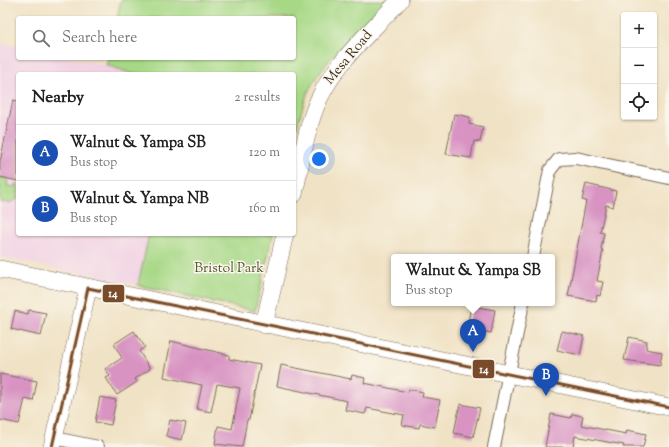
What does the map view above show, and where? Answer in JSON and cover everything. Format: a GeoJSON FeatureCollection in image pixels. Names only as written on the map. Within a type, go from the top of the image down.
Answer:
{"type":"FeatureCollection","features":[{"type":"Feature","properties":{"kind":"main road","name":"Mesa Road"},"geometry":{"type":"LineString","coordinates":[[296,185],[310,124],[318,101],[328,82],[344,60],[400,0]]}},
{"type":"Feature","properties":{"kind":"main road"},"geometry":{"type":"LineString","coordinates":[[264,325],[285,236]]}},
{"type":"Feature","properties":{"kind":"main road"},"geometry":{"type":"LineString","coordinates":[[0,269],[264,325],[669,407]]}},
{"type":"Feature","properties":{"kind":"main road"},"geometry":{"type":"LineString","coordinates":[[53,442],[88,288]]}},
{"type":"Feature","properties":{"kind":"street"},"geometry":{"type":"LineString","coordinates":[[534,254],[550,170],[559,158],[576,158],[669,178]]}},
{"type":"Feature","properties":{"kind":"street"},"geometry":{"type":"LineString","coordinates":[[494,447],[522,306]]}},
{"type":"Feature","properties":{"kind":"street"},"geometry":{"type":"LineString","coordinates":[[53,442],[98,447]]}},
{"type":"Feature","properties":{"kind":"shaded area"},"geometry":{"type":"Polygon","coordinates":[[[0,43],[16,47],[16,60],[81,60],[106,65],[127,72],[16,72],[16,236],[149,236],[138,285],[0,257],[0,43]]]}},
{"type":"Feature","properties":{"kind":"green space"},"geometry":{"type":"Polygon","coordinates":[[[121,0],[389,0],[346,42],[316,77],[304,102],[296,132],[296,72],[127,72],[106,65],[107,60],[296,60],[296,16],[117,16],[121,0]]]}},
{"type":"Feature","properties":{"kind":"green space"},"geometry":{"type":"Polygon","coordinates":[[[0,177],[8,179],[7,186],[14,187],[16,183],[16,199],[10,203],[0,202],[0,177]]]}},
{"type":"Feature","properties":{"kind":"green space","name":"Bristol Park"},"geometry":{"type":"Polygon","coordinates":[[[149,236],[273,236],[255,311],[138,285],[149,236]]]}},
{"type":"Feature","properties":{"kind":"building"},"geometry":{"type":"Polygon","coordinates":[[[13,100],[16,101],[16,181],[0,177],[0,162],[13,100]]]}},
{"type":"Feature","properties":{"kind":"building"},"geometry":{"type":"Polygon","coordinates":[[[454,114],[470,117],[469,124],[483,127],[480,142],[474,141],[471,158],[446,154],[454,114]]]}},
{"type":"Feature","properties":{"kind":"building"},"geometry":{"type":"Polygon","coordinates":[[[586,184],[616,191],[613,207],[606,205],[600,232],[604,233],[601,249],[603,250],[597,281],[603,282],[600,296],[597,295],[596,301],[568,296],[586,201],[582,200],[586,184]]]}},
{"type":"Feature","properties":{"kind":"building"},"geometry":{"type":"Polygon","coordinates":[[[471,306],[495,310],[491,333],[467,328],[471,306]]]}},
{"type":"Feature","properties":{"kind":"building"},"geometry":{"type":"Polygon","coordinates":[[[29,310],[46,313],[41,336],[11,329],[15,311],[28,314],[29,310]]]}},
{"type":"Feature","properties":{"kind":"building"},"geometry":{"type":"Polygon","coordinates":[[[134,331],[145,347],[139,351],[150,369],[135,379],[137,382],[117,395],[106,378],[110,376],[105,369],[122,358],[114,344],[134,331]]]}},
{"type":"Feature","properties":{"kind":"building"},"geometry":{"type":"Polygon","coordinates":[[[562,331],[584,336],[580,355],[557,350],[562,331]]]}},
{"type":"Feature","properties":{"kind":"building"},"geometry":{"type":"Polygon","coordinates":[[[629,337],[647,341],[646,349],[662,352],[660,365],[624,360],[629,337]]]}},
{"type":"Feature","properties":{"kind":"building"},"geometry":{"type":"Polygon","coordinates":[[[171,341],[229,355],[229,359],[260,365],[242,447],[215,444],[218,426],[232,429],[240,388],[217,384],[211,412],[197,409],[202,385],[164,377],[171,341]]]}},
{"type":"Feature","properties":{"kind":"building"},"geometry":{"type":"Polygon","coordinates":[[[281,365],[351,379],[352,375],[365,378],[364,383],[408,392],[409,389],[423,392],[422,397],[440,400],[435,427],[420,424],[419,428],[402,425],[404,415],[367,408],[365,414],[345,410],[347,401],[277,386],[281,365]]]}},
{"type":"Feature","properties":{"kind":"building"},"geometry":{"type":"Polygon","coordinates":[[[0,374],[37,381],[33,401],[25,399],[19,424],[0,420],[0,374]]]}},
{"type":"Feature","properties":{"kind":"building"},"geometry":{"type":"Polygon","coordinates":[[[100,397],[116,400],[111,425],[95,422],[100,397]]]}},
{"type":"Feature","properties":{"kind":"building"},"geometry":{"type":"Polygon","coordinates":[[[460,404],[480,408],[473,437],[454,433],[460,404]]]}},
{"type":"Feature","properties":{"kind":"building"},"geometry":{"type":"Polygon","coordinates":[[[551,414],[571,418],[572,414],[583,416],[581,425],[626,434],[627,430],[646,434],[643,447],[623,447],[624,445],[575,436],[573,447],[545,447],[551,414]]]}},
{"type":"Feature","properties":{"kind":"building"},"geometry":{"type":"Polygon","coordinates":[[[170,420],[186,423],[182,440],[166,436],[170,420]]]}},
{"type":"Feature","properties":{"kind":"transit line","name":"14"},"geometry":{"type":"LineString","coordinates":[[52,447],[88,288],[669,407]]}},
{"type":"Feature","properties":{"kind":"place","name":"Walnut & Yampa SB"},"geometry":{"type":"Point","coordinates":[473,352]}},
{"type":"Feature","properties":{"kind":"place","name":"Walnut & Yampa NB"},"geometry":{"type":"Point","coordinates":[546,396]}}]}
